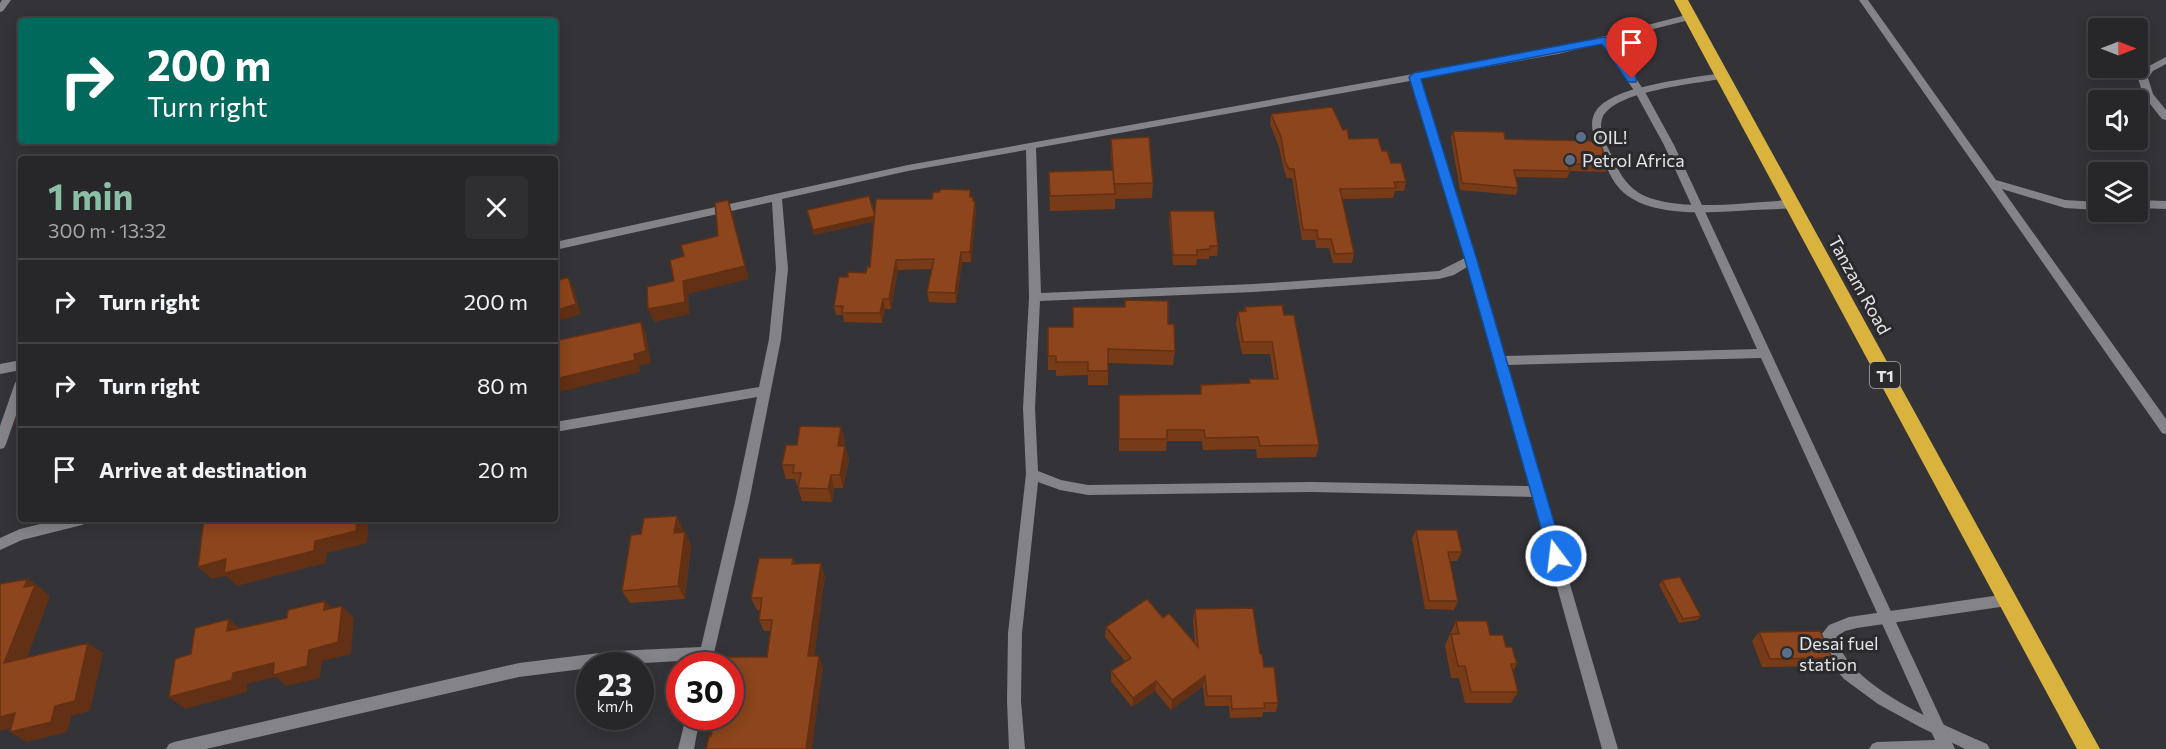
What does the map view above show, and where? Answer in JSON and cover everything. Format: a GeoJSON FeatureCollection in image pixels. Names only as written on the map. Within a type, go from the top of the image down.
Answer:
{"type":"FeatureCollection","features":[{"type":"Feature","properties":{"kind":"highway","name":"Tanzam Road"},"geometry":{"type":"LineString","coordinates":[[1681,0],[2089,749]]}},
{"type":"Feature","properties":{"kind":"street"},"geometry":{"type":"LineString","coordinates":[[0,9],[7,0]]}},
{"type":"Feature","properties":{"kind":"street"},"geometry":{"type":"LineString","coordinates":[[1863,0],[2166,429]]}},
{"type":"Feature","properties":{"kind":"street"},"geometry":{"type":"LineString","coordinates":[[558,245],[908,168],[1414,77],[1605,40],[1690,17]]}},
{"type":"Feature","properties":{"kind":"street"},"geometry":{"type":"LineString","coordinates":[[1605,40],[1640,92],[1669,145],[1947,748],[1877,749]]}},
{"type":"Feature","properties":{"kind":"street"},"geometry":{"type":"LineString","coordinates":[[2166,60],[2150,69],[2143,78],[2148,95],[2166,117]]}},
{"type":"Feature","properties":{"kind":"street"},"geometry":{"type":"LineString","coordinates":[[1722,76],[1640,92],[1622,97],[1607,105],[1596,119],[1610,166],[1621,186],[1640,198],[1663,205],[1791,204]]}},
{"type":"Feature","properties":{"kind":"street"},"geometry":{"type":"LineString","coordinates":[[1414,77],[1539,492],[1610,749]]}},
{"type":"Feature","properties":{"kind":"street"},"geometry":{"type":"LineString","coordinates":[[1017,749],[1014,701],[1015,633],[1032,474],[1029,408],[1035,297],[1031,145]]}},
{"type":"Feature","properties":{"kind":"street"},"geometry":{"type":"LineString","coordinates":[[1994,183],[2065,204],[2088,205]]}},
{"type":"Feature","properties":{"kind":"street"},"geometry":{"type":"LineString","coordinates":[[707,652],[745,491],[779,315],[782,243],[777,198]]}},
{"type":"Feature","properties":{"kind":"street"},"geometry":{"type":"LineString","coordinates":[[2148,204],[2166,205]]}},
{"type":"Feature","properties":{"kind":"street"},"geometry":{"type":"LineString","coordinates":[[1035,297],[1254,288],[1439,275],[1450,272],[1471,260]]}},
{"type":"Feature","properties":{"kind":"street"},"geometry":{"type":"LineString","coordinates":[[1500,361],[1763,353]]}},
{"type":"Feature","properties":{"kind":"street"},"geometry":{"type":"LineString","coordinates":[[0,369],[18,366]]}},
{"type":"Feature","properties":{"kind":"street"},"geometry":{"type":"LineString","coordinates":[[558,426],[765,391]]}},
{"type":"Feature","properties":{"kind":"street"},"geometry":{"type":"LineString","coordinates":[[0,444],[18,392]]}},
{"type":"Feature","properties":{"kind":"street"},"geometry":{"type":"LineString","coordinates":[[1032,474],[1060,485],[1088,490],[1312,487],[1539,492]]}},
{"type":"Feature","properties":{"kind":"street"},"geometry":{"type":"LineString","coordinates":[[0,544],[20,535],[70,522]]}},
{"type":"Feature","properties":{"kind":"street"},"geometry":{"type":"LineString","coordinates":[[1982,749],[1938,729],[1874,692],[1839,662],[1828,635],[1843,625],[2007,600]]}},
{"type":"Feature","properties":{"kind":"street"},"geometry":{"type":"LineString","coordinates":[[174,749],[223,743],[519,670],[616,657],[666,659]]}},
{"type":"Feature","properties":{"kind":"street"},"geometry":{"type":"LineString","coordinates":[[686,749],[690,730]]}},
{"type":"Feature","properties":{"kind":"building"},"geometry":{"type":"Polygon","coordinates":[[[1332,107],[1343,130],[1347,129],[1349,139],[1378,138],[1382,151],[1387,151],[1391,163],[1401,163],[1406,182],[1394,182],[1396,188],[1340,189],[1354,253],[1335,254],[1331,239],[1318,239],[1317,230],[1303,230],[1294,169],[1289,169],[1285,161],[1281,137],[1271,114],[1332,107]]]}},
{"type":"Feature","properties":{"kind":"building"},"geometry":{"type":"Polygon","coordinates":[[[1453,131],[1504,132],[1505,139],[1599,141],[1609,165],[1568,164],[1570,171],[1514,170],[1518,188],[1462,183],[1453,131]]]}},
{"type":"Feature","properties":{"kind":"building"},"geometry":{"type":"Polygon","coordinates":[[[1149,137],[1153,183],[1114,184],[1111,139],[1149,137]]]}},
{"type":"Feature","properties":{"kind":"building"},"geometry":{"type":"Polygon","coordinates":[[[1113,170],[1115,194],[1050,196],[1049,172],[1113,170]]]}},
{"type":"Feature","properties":{"kind":"building"},"geometry":{"type":"Polygon","coordinates":[[[941,189],[970,190],[970,197],[973,197],[975,201],[970,252],[961,252],[955,293],[927,292],[934,259],[896,260],[889,299],[883,299],[880,313],[842,313],[843,306],[834,306],[839,277],[848,277],[848,272],[866,273],[867,267],[870,267],[876,199],[932,199],[933,192],[939,192],[941,189]]]}},
{"type":"Feature","properties":{"kind":"building"},"geometry":{"type":"Polygon","coordinates":[[[869,196],[875,216],[813,230],[807,210],[869,196]]]}},
{"type":"Feature","properties":{"kind":"building"},"geometry":{"type":"Polygon","coordinates":[[[728,200],[745,266],[683,281],[685,302],[648,309],[647,287],[674,281],[670,260],[684,256],[681,245],[718,236],[715,203],[728,200]]]}},
{"type":"Feature","properties":{"kind":"building"},"geometry":{"type":"Polygon","coordinates":[[[1170,211],[1214,211],[1218,246],[1197,250],[1197,255],[1173,255],[1170,211]]]}},
{"type":"Feature","properties":{"kind":"building"},"geometry":{"type":"Polygon","coordinates":[[[568,277],[576,304],[558,310],[558,281],[568,277]]]}},
{"type":"Feature","properties":{"kind":"building"},"geometry":{"type":"Polygon","coordinates":[[[1125,300],[1168,301],[1168,324],[1174,324],[1175,351],[1108,349],[1108,371],[1088,371],[1088,362],[1056,362],[1056,356],[1048,356],[1048,327],[1073,327],[1073,307],[1125,307],[1125,300]]]}},
{"type":"Feature","properties":{"kind":"building"},"geometry":{"type":"Polygon","coordinates":[[[1282,305],[1284,315],[1294,315],[1319,445],[1260,446],[1258,437],[1205,438],[1204,430],[1167,430],[1167,439],[1119,439],[1119,395],[1201,394],[1201,385],[1250,383],[1249,379],[1278,379],[1272,342],[1243,342],[1238,312],[1246,311],[1245,307],[1282,305]]]}},
{"type":"Feature","properties":{"kind":"building"},"geometry":{"type":"Polygon","coordinates":[[[641,322],[646,351],[634,354],[635,360],[558,378],[558,340],[641,322]]]}},
{"type":"Feature","properties":{"kind":"building"},"geometry":{"type":"Polygon","coordinates":[[[800,426],[841,427],[838,446],[845,446],[840,475],[831,475],[828,489],[798,488],[801,473],[793,473],[794,465],[782,465],[786,445],[797,445],[800,426]]]}},
{"type":"Feature","properties":{"kind":"building"},"geometry":{"type":"Polygon","coordinates":[[[677,516],[674,533],[685,532],[678,586],[622,591],[631,535],[641,534],[644,518],[677,516]]]}},
{"type":"Feature","properties":{"kind":"building"},"geometry":{"type":"Polygon","coordinates":[[[204,522],[357,522],[356,531],[315,541],[314,551],[224,573],[226,559],[198,567],[204,522]]]}},
{"type":"Feature","properties":{"kind":"building"},"geometry":{"type":"Polygon","coordinates":[[[1416,530],[1457,530],[1462,552],[1448,552],[1458,601],[1429,601],[1416,530]]]}},
{"type":"Feature","properties":{"kind":"building"},"geometry":{"type":"Polygon","coordinates":[[[759,558],[793,558],[792,564],[821,563],[808,656],[819,656],[806,749],[706,749],[712,730],[744,730],[744,657],[767,657],[772,620],[759,620],[762,598],[751,598],[759,558]]]}},
{"type":"Feature","properties":{"kind":"building"},"geometry":{"type":"Polygon","coordinates":[[[1680,577],[1701,616],[1683,619],[1662,580],[1680,577]]]}},
{"type":"Feature","properties":{"kind":"building"},"geometry":{"type":"Polygon","coordinates":[[[28,579],[24,587],[35,585],[4,663],[88,643],[75,701],[55,706],[51,722],[10,732],[15,713],[0,717],[0,584],[28,579]]]}},
{"type":"Feature","properties":{"kind":"building"},"geometry":{"type":"Polygon","coordinates":[[[1147,599],[1163,618],[1169,613],[1198,647],[1195,609],[1253,608],[1264,667],[1274,667],[1278,703],[1264,703],[1265,708],[1232,709],[1231,696],[1207,696],[1205,676],[1172,700],[1156,681],[1133,698],[1111,671],[1131,658],[1106,627],[1147,599]]]}},
{"type":"Feature","properties":{"kind":"building"},"geometry":{"type":"Polygon","coordinates":[[[325,601],[324,610],[342,606],[338,642],[309,650],[307,666],[273,675],[274,663],[233,673],[232,680],[169,697],[175,659],[191,654],[195,628],[229,619],[227,631],[287,618],[288,610],[325,601]]]}},
{"type":"Feature","properties":{"kind":"building"},"geometry":{"type":"Polygon","coordinates":[[[1456,621],[1487,621],[1490,635],[1503,635],[1506,647],[1512,647],[1517,664],[1511,664],[1518,692],[1471,692],[1465,666],[1458,666],[1451,634],[1459,634],[1456,621]]]}},
{"type":"Feature","properties":{"kind":"building"},"geometry":{"type":"Polygon","coordinates":[[[1820,631],[1832,658],[1770,659],[1759,632],[1820,631]]]}},
{"type":"Feature","properties":{"kind":"place","name":"OIL!"},"geometry":{"type":"Point","coordinates":[1581,137]}},
{"type":"Feature","properties":{"kind":"place","name":"Petrol Africa"},"geometry":{"type":"Point","coordinates":[1570,160]}},
{"type":"Feature","properties":{"kind":"place","name":"Desai fuel station"},"geometry":{"type":"Point","coordinates":[1787,653]}},
{"type":"Feature","properties":{"kind":"route"},"geometry":{"type":"LineString","coordinates":[[1556,556],[1471,260],[1414,77],[1558,51],[1605,40],[1632,79]]}}]}
